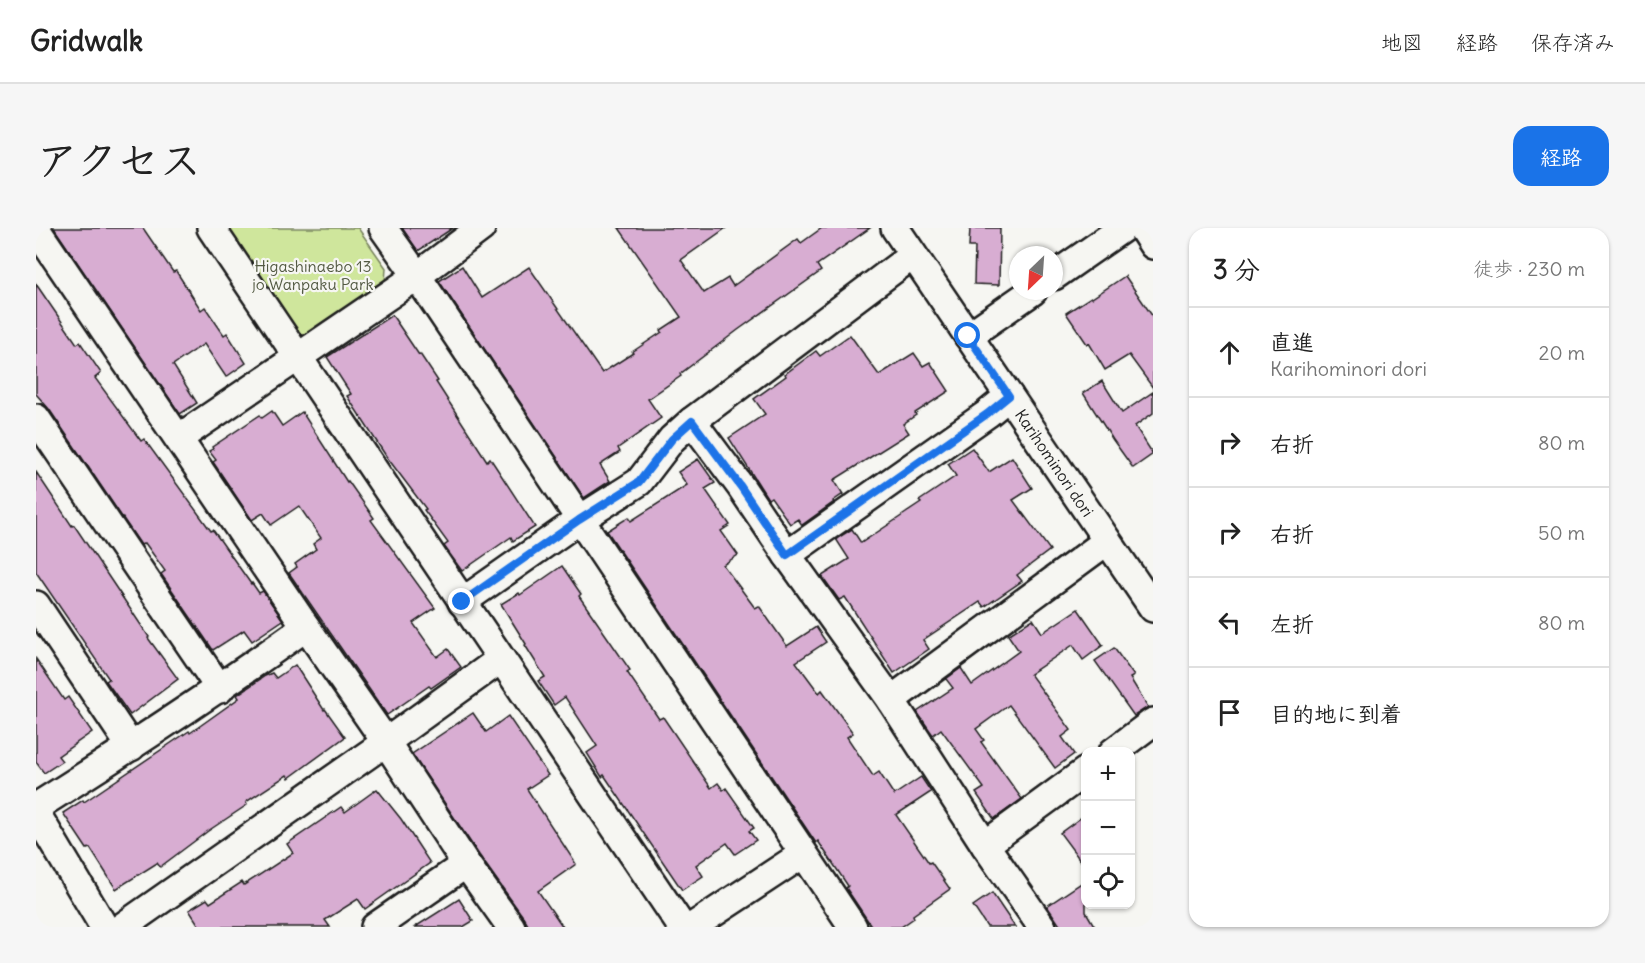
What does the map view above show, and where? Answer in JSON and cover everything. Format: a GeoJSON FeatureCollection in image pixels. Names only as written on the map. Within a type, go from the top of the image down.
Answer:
{"type":"FeatureCollection","features":[{"type":"Feature","properties":{"kind":"street"},"geometry":{"type":"LineString","coordinates":[[211,228],[681,927]]}},
{"type":"Feature","properties":{"kind":"street"},"geometry":{"type":"LineString","coordinates":[[383,228],[853,927]]}},
{"type":"Feature","properties":{"kind":"street"},"geometry":{"type":"LineString","coordinates":[[179,438],[417,276],[481,228]]}},
{"type":"Feature","properties":{"kind":"street","name":"Karihominori dori"},"geometry":{"type":"LineString","coordinates":[[895,228],[1153,608]]}},
{"type":"Feature","properties":{"kind":"street"},"geometry":{"type":"LineString","coordinates":[[1063,270],[1124,228]]}},
{"type":"Feature","properties":{"kind":"street"},"geometry":{"type":"LineString","coordinates":[[1142,228],[1153,245]]}},
{"type":"Feature","properties":{"kind":"street"},"geometry":{"type":"LineString","coordinates":[[41,247],[179,438],[386,742],[466,864],[511,927]]}},
{"type":"Feature","properties":{"kind":"street"},"geometry":{"type":"LineString","coordinates":[[462,602],[579,520],[639,482],[672,439],[692,421],[913,255]]}},
{"type":"Feature","properties":{"kind":"street"},"geometry":{"type":"LineString","coordinates":[[968,336],[1019,300]]}},
{"type":"Feature","properties":{"kind":"street"},"geometry":{"type":"LineString","coordinates":[[787,555],[987,414],[1009,396]]}},
{"type":"Feature","properties":{"kind":"street"},"geometry":{"type":"LineString","coordinates":[[36,418],[219,688]]}},
{"type":"Feature","properties":{"kind":"street"},"geometry":{"type":"LineString","coordinates":[[692,421],[891,700],[985,845],[1042,927]]}},
{"type":"Feature","properties":{"kind":"street"},"geometry":{"type":"LineString","coordinates":[[891,700],[1107,541]]}},
{"type":"Feature","properties":{"kind":"street"},"geometry":{"type":"LineString","coordinates":[[36,605],[131,747]]}},
{"type":"Feature","properties":{"kind":"street"},"geometry":{"type":"LineString","coordinates":[[36,807],[131,747],[306,627]]}},
{"type":"Feature","properties":{"kind":"street"},"geometry":{"type":"LineString","coordinates":[[122,927],[501,659]]}},
{"type":"Feature","properties":{"kind":"street"},"geometry":{"type":"LineString","coordinates":[[1120,747],[1153,722]]}},
{"type":"Feature","properties":{"kind":"street"},"geometry":{"type":"LineString","coordinates":[[985,845],[1081,775]]}},
{"type":"Feature","properties":{"kind":"street"},"geometry":{"type":"LineString","coordinates":[[36,813],[104,927]]}},
{"type":"Feature","properties":{"kind":"street"},"geometry":{"type":"LineString","coordinates":[[692,927],[803,854]]}},
{"type":"Feature","properties":{"kind":"street"},"geometry":{"type":"LineString","coordinates":[[375,927],[466,864]]}},
{"type":"Feature","properties":{"kind":"green space","name":"Higashinaebo 13 jo Wanpaku Park"},"geometry":{"type":"Polygon","coordinates":[[[224,228],[358,228],[386,268],[385,282],[308,337],[294,332],[224,228]]]}},
{"type":"Feature","properties":{"kind":"building"},"geometry":{"type":"Polygon","coordinates":[[[54,228],[143,228],[173,272],[176,271],[201,310],[205,307],[224,335],[227,333],[246,363],[226,377],[204,344],[173,365],[197,403],[180,414],[54,228]]]}},
{"type":"Feature","properties":{"kind":"building"},"geometry":{"type":"Polygon","coordinates":[[[402,228],[453,228],[418,251],[402,228]]]}},
{"type":"Feature","properties":{"kind":"building"},"geometry":{"type":"Polygon","coordinates":[[[619,228],[726,228],[681,260],[704,293],[728,278],[733,286],[798,239],[801,243],[822,228],[870,228],[817,265],[821,271],[738,330],[680,374],[681,376],[648,399],[661,418],[618,448],[620,452],[600,465],[610,481],[584,498],[439,281],[462,266],[482,298],[529,267],[602,373],[681,317],[619,228]]]}},
{"type":"Feature","properties":{"kind":"building"},"geometry":{"type":"Polygon","coordinates":[[[970,228],[1000,228],[999,285],[974,284],[975,247],[969,247],[970,228]]]}},
{"type":"Feature","properties":{"kind":"building"},"geometry":{"type":"Polygon","coordinates":[[[1125,276],[1153,317],[1153,388],[1129,355],[1105,370],[1089,343],[1087,344],[1066,313],[1125,276]]]}},
{"type":"Feature","properties":{"kind":"building"},"geometry":{"type":"Polygon","coordinates":[[[36,284],[77,344],[80,342],[101,373],[95,378],[141,441],[144,439],[251,584],[259,593],[263,591],[283,620],[252,641],[244,630],[213,650],[161,574],[165,571],[145,543],[141,545],[49,409],[36,394],[36,284]]]}},
{"type":"Feature","properties":{"kind":"building"},"geometry":{"type":"Polygon","coordinates":[[[392,315],[438,381],[436,382],[487,461],[490,458],[535,527],[513,541],[511,537],[462,571],[444,546],[448,543],[424,510],[426,509],[386,456],[347,396],[351,394],[327,357],[392,315]]]}},
{"type":"Feature","properties":{"kind":"building"},"geometry":{"type":"Polygon","coordinates":[[[850,335],[879,375],[914,353],[923,366],[930,362],[949,391],[915,413],[916,415],[903,424],[909,433],[834,480],[843,494],[834,502],[802,525],[798,519],[790,524],[771,497],[768,499],[729,438],[765,414],[754,399],[816,351],[820,356],[850,335]]]}},
{"type":"Feature","properties":{"kind":"building"},"geometry":{"type":"Polygon","coordinates":[[[1102,381],[1122,413],[1153,392],[1153,413],[1135,426],[1153,454],[1133,468],[1083,393],[1102,381]]]}},
{"type":"Feature","properties":{"kind":"building"},"geometry":{"type":"Polygon","coordinates":[[[272,411],[282,426],[302,412],[347,482],[374,518],[371,520],[435,608],[413,623],[437,657],[448,649],[461,667],[387,715],[289,573],[297,567],[295,564],[316,549],[313,544],[321,538],[299,506],[271,525],[263,513],[252,520],[213,462],[216,460],[209,451],[213,449],[212,447],[260,415],[262,418],[272,411]]]}},
{"type":"Feature","properties":{"kind":"building"},"geometry":{"type":"Polygon","coordinates":[[[972,448],[989,472],[1012,457],[1032,488],[1013,500],[1050,550],[1017,575],[1022,581],[984,607],[980,602],[923,640],[929,649],[894,673],[845,597],[839,600],[822,576],[849,559],[836,539],[852,529],[861,543],[921,503],[919,501],[956,476],[948,464],[972,448]]]}},
{"type":"Feature","properties":{"kind":"building"},"geometry":{"type":"Polygon","coordinates":[[[698,459],[715,483],[705,489],[730,525],[721,531],[738,555],[723,565],[755,608],[759,606],[787,646],[816,627],[826,642],[796,662],[819,693],[822,690],[853,733],[847,737],[873,776],[879,772],[894,795],[921,777],[931,792],[896,815],[950,889],[913,915],[914,918],[901,927],[872,927],[818,841],[816,843],[607,531],[629,517],[631,521],[687,485],[678,472],[698,459]]]}},
{"type":"Feature","properties":{"kind":"building"},"geometry":{"type":"Polygon","coordinates":[[[36,472],[178,679],[130,715],[106,681],[109,679],[36,572],[36,472]]]}},
{"type":"Feature","properties":{"kind":"building"},"geometry":{"type":"Polygon","coordinates":[[[562,566],[581,594],[579,596],[630,670],[627,672],[659,719],[663,717],[711,788],[718,783],[723,790],[726,788],[754,828],[749,831],[756,840],[735,854],[727,843],[696,865],[703,876],[682,890],[587,753],[597,746],[565,697],[554,705],[538,681],[545,677],[501,604],[519,593],[520,595],[562,566]]]}},
{"type":"Feature","properties":{"kind":"building"},"geometry":{"type":"Polygon","coordinates":[[[1078,609],[1103,645],[1083,660],[1073,645],[1030,674],[1071,730],[1062,737],[1074,754],[1055,768],[1009,705],[976,729],[984,740],[981,742],[1022,799],[994,819],[976,793],[984,788],[941,729],[933,735],[917,712],[953,688],[946,679],[961,668],[972,685],[1019,651],[1008,635],[1033,619],[1042,633],[1078,609]]]}},
{"type":"Feature","properties":{"kind":"building"},"geometry":{"type":"Polygon","coordinates":[[[1114,648],[1134,676],[1130,678],[1148,707],[1134,716],[1095,661],[1114,648]]]}},
{"type":"Feature","properties":{"kind":"building"},"geometry":{"type":"Polygon","coordinates":[[[36,659],[64,700],[68,697],[92,732],[58,756],[62,761],[44,773],[36,762],[36,659]]]}},
{"type":"Feature","properties":{"kind":"building"},"geometry":{"type":"Polygon","coordinates":[[[295,665],[324,710],[345,737],[289,778],[287,775],[246,802],[247,805],[160,867],[157,863],[116,889],[90,848],[87,849],[63,813],[83,800],[84,802],[189,731],[190,733],[239,698],[237,695],[265,676],[272,673],[276,678],[295,665]]]}},
{"type":"Feature","properties":{"kind":"building"},"geometry":{"type":"Polygon","coordinates":[[[473,713],[486,732],[508,716],[548,775],[527,789],[576,864],[538,891],[563,927],[529,927],[412,754],[473,713]]]}},
{"type":"Feature","properties":{"kind":"building"},"geometry":{"type":"Polygon","coordinates":[[[377,789],[401,819],[430,863],[365,909],[358,899],[325,920],[330,927],[200,927],[189,910],[207,899],[210,903],[242,882],[244,885],[293,853],[287,844],[341,807],[345,812],[377,789]]]}},
{"type":"Feature","properties":{"kind":"building"},"geometry":{"type":"Polygon","coordinates":[[[1081,818],[1081,861],[1060,833],[1081,818]]]}},
{"type":"Feature","properties":{"kind":"building"},"geometry":{"type":"Polygon","coordinates":[[[1081,883],[1081,909],[1086,909],[1095,927],[1061,927],[1047,906],[1081,883]]]}},
{"type":"Feature","properties":{"kind":"building"},"geometry":{"type":"Polygon","coordinates":[[[992,893],[1015,927],[987,927],[973,906],[992,893]]]}},
{"type":"Feature","properties":{"kind":"building"},"geometry":{"type":"Polygon","coordinates":[[[459,899],[473,921],[463,927],[415,927],[459,899]]]}},
{"type":"Feature","properties":{"kind":"route"},"geometry":{"type":"LineString","coordinates":[[462,602],[579,520],[639,482],[672,439],[692,421],[741,487],[787,555],[987,414],[1009,396],[968,336]]}}]}
